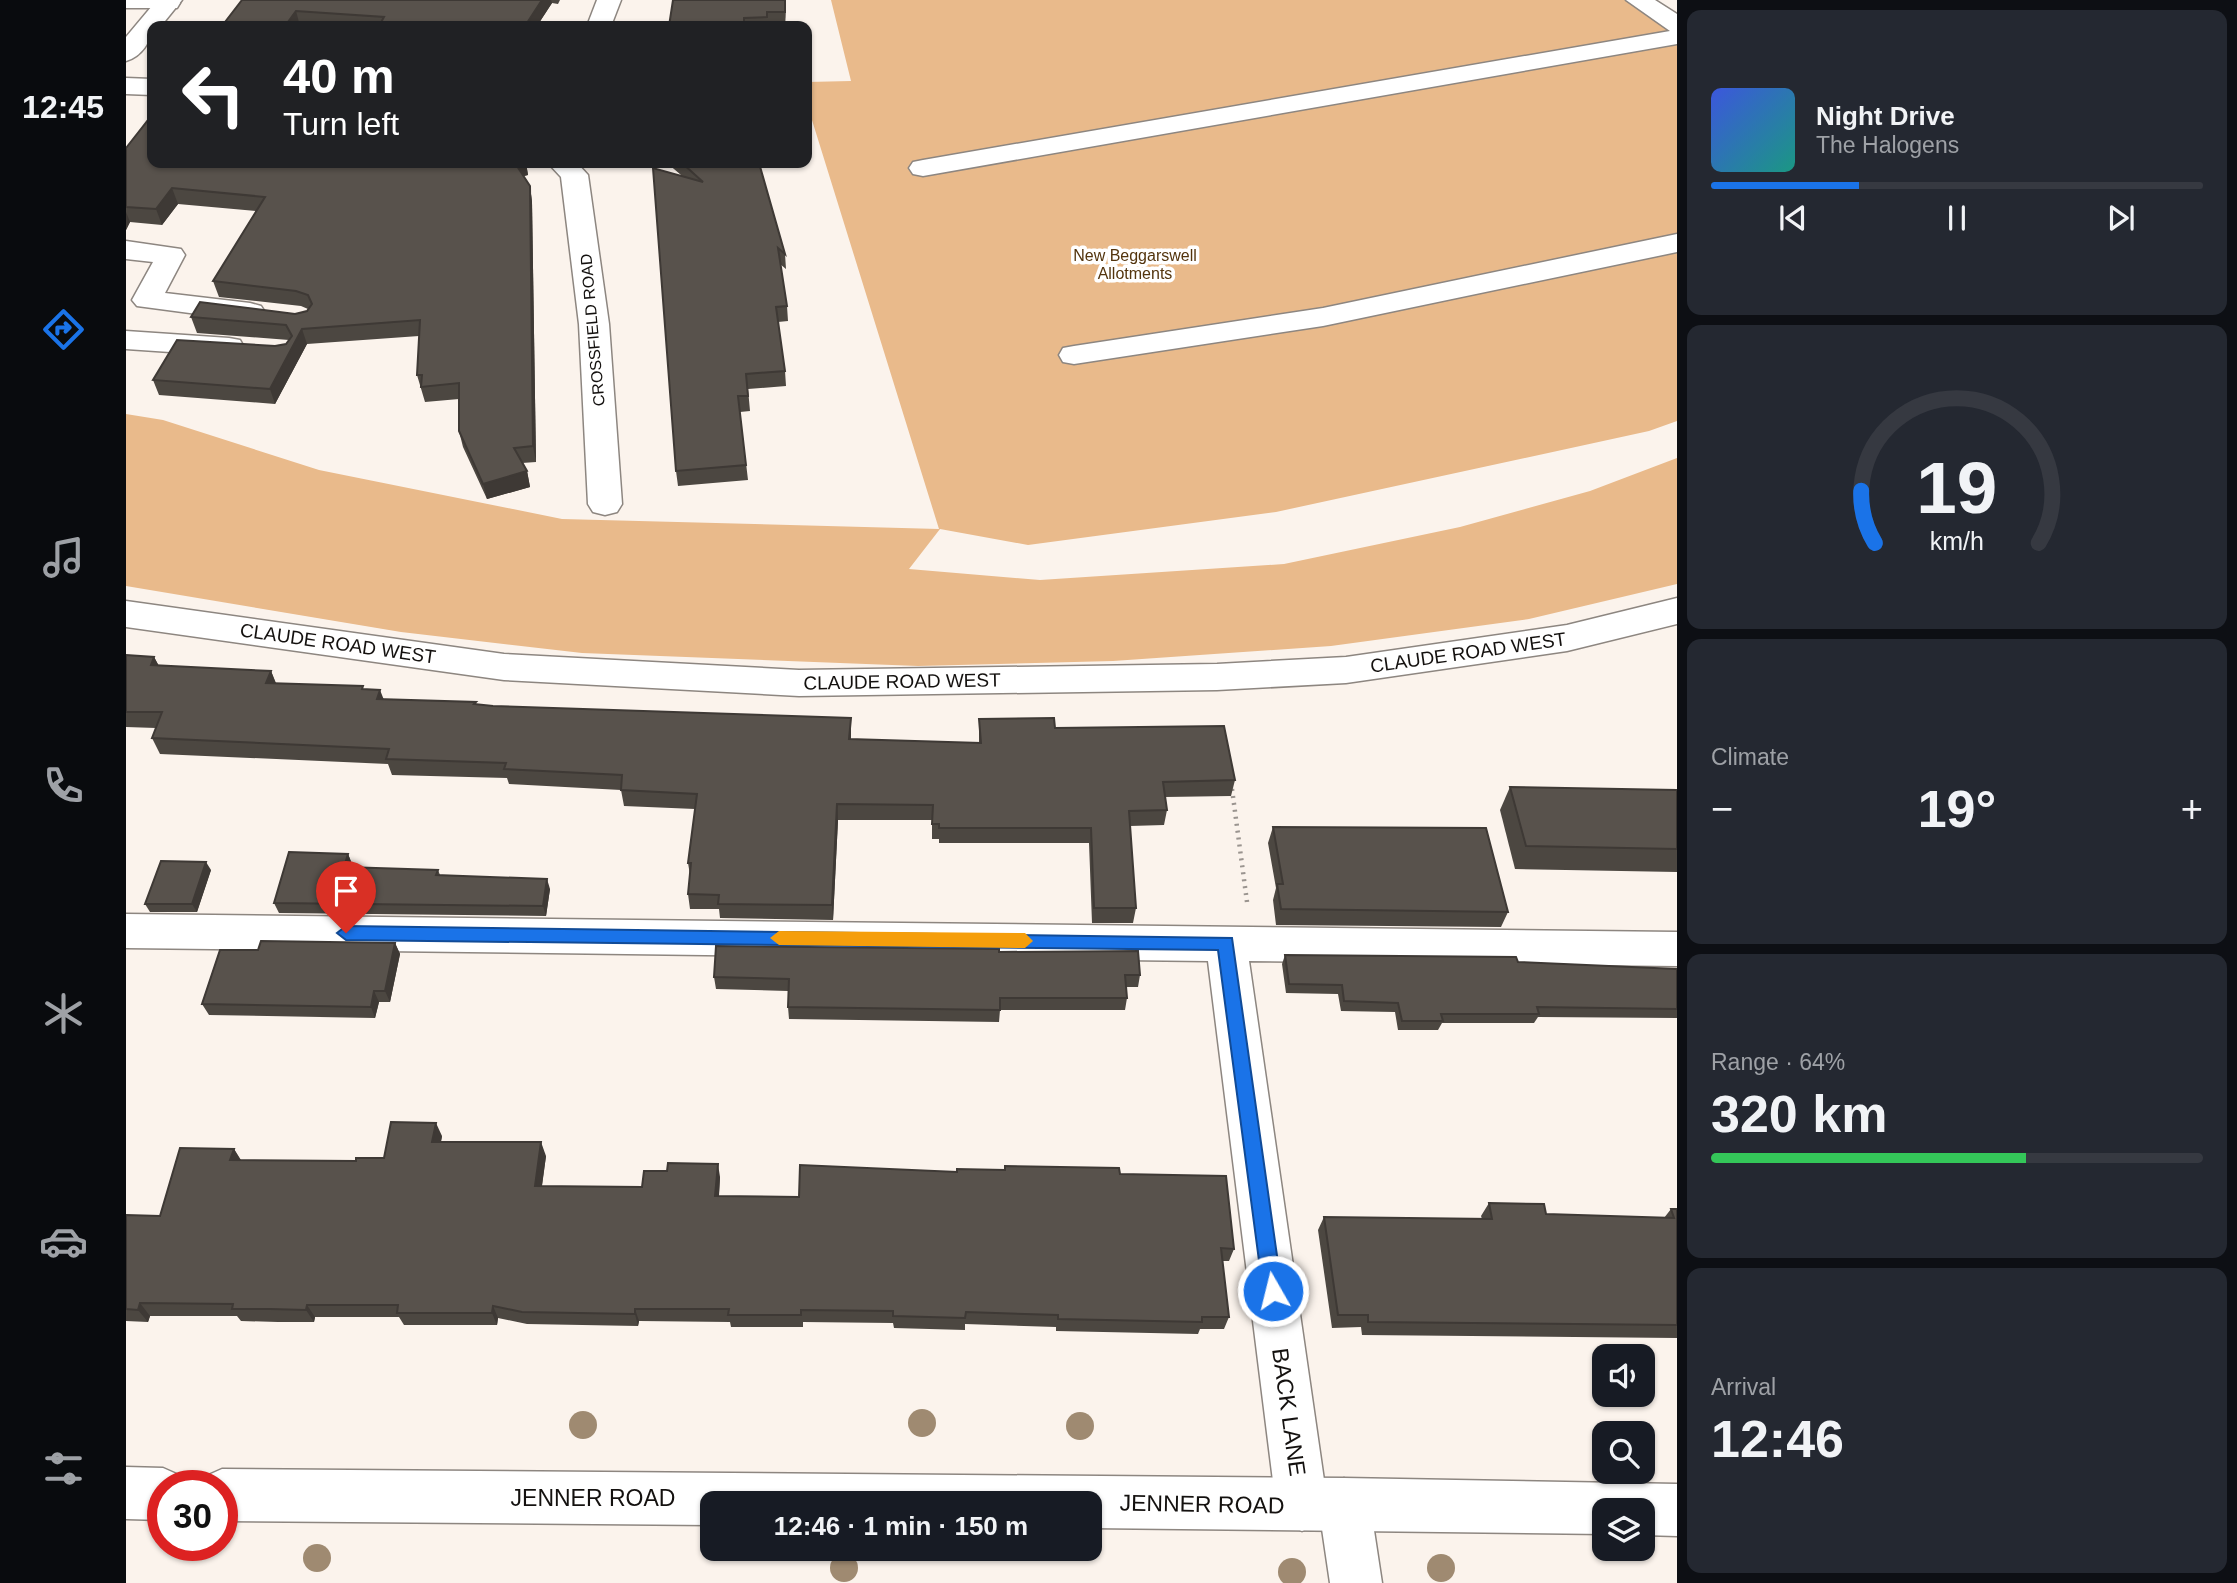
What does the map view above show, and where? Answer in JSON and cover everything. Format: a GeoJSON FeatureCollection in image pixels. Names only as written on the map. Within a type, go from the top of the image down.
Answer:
{"type":"FeatureCollection","features":[{"type":"Feature","properties":{"kind":"street"},"geometry":{"type":"LineString","coordinates":[[601,21],[609,0]]}},
{"type":"Feature","properties":{"kind":"street"},"geometry":{"type":"LineString","coordinates":[[1638,0],[1677,25]]}},
{"type":"Feature","properties":{"kind":"street"},"geometry":{"type":"LineString","coordinates":[[126,1],[169,2]]}},
{"type":"Feature","properties":{"kind":"street"},"geometry":{"type":"LineString","coordinates":[[153,21],[169,2]]}},
{"type":"Feature","properties":{"kind":"street"},"geometry":{"type":"LineString","coordinates":[[126,53],[147,28]]}},
{"type":"Feature","properties":{"kind":"street"},"geometry":{"type":"LineString","coordinates":[[923,168],[1677,37]]}},
{"type":"Feature","properties":{"kind":"street"},"geometry":{"type":"LineString","coordinates":[[126,86],[147,87]]}},
{"type":"Feature","properties":{"kind":"street","name":"CROSSFIELD ROAD"},"geometry":{"type":"LineString","coordinates":[[566,168],[574,175],[594,324],[605,503]]}},
{"type":"Feature","properties":{"kind":"street"},"geometry":{"type":"LineString","coordinates":[[1074,355],[1323,317],[1677,243]]}},
{"type":"Feature","properties":{"kind":"street"},"geometry":{"type":"LineString","coordinates":[[128,254],[171,255],[147,300],[275,315]]}},
{"type":"Feature","properties":{"kind":"street"},"geometry":{"type":"LineString","coordinates":[[126,340],[255,348]]}},
{"type":"Feature","properties":{"kind":"street","name":"CLAUDE ROAD WEST"},"geometry":{"type":"LineString","coordinates":[[126,614],[504,667],[799,683],[1217,677],[1346,670],[1567,638],[1677,611]]}},
{"type":"Feature","properties":{"kind":"street"},"geometry":{"type":"LineString","coordinates":[[126,931],[1677,949]]}},
{"type":"Feature","properties":{"kind":"street","name":"BACK LANE"},"geometry":{"type":"LineString","coordinates":[[1239,943],[1323,1505],[1356,1583]]}},
{"type":"Feature","properties":{"kind":"street"},"geometry":{"type":"LineString","coordinates":[[126,1493],[147,1494]]}},
{"type":"Feature","properties":{"kind":"street","name":"JENNER ROAD"},"geometry":{"type":"LineString","coordinates":[[238,1495],[1677,1510]]}},
{"type":"Feature","properties":{"kind":"path"},"geometry":{"type":"LineString","coordinates":[[1231,783],[1239,943]]}},
{"type":"Feature","properties":{"kind":"green space","name":"New Beggarswell Allotments"},"geometry":{"type":"Polygon","coordinates":[[[831,0],[1650,0],[1677,17],[1677,421],[1649,431],[1276,512],[1028,545],[940,529],[909,569],[1040,580],[1284,564],[1460,527],[1590,491],[1677,458],[1677,584],[1529,619],[1331,646],[1113,661],[918,666],[582,653],[401,632],[126,586],[126,414],[163,420],[319,470],[562,519],[939,529],[812,120],[812,82],[851,81],[831,0]]]}},
{"type":"Feature","properties":{"kind":"building"},"geometry":{"type":"Polygon","coordinates":[[[242,0],[542,0],[528,21],[382,21],[384,17],[296,11],[289,21],[226,21],[242,0]]]}},
{"type":"Feature","properties":{"kind":"building"},"geometry":{"type":"Polygon","coordinates":[[[673,0],[785,0],[785,12],[767,12],[767,17],[744,18],[744,21],[670,21],[673,0]]]}},
{"type":"Feature","properties":{"kind":"building"},"geometry":{"type":"Polygon","coordinates":[[[147,121],[147,168],[518,168],[530,186],[533,446],[514,448],[527,471],[483,484],[459,431],[459,383],[421,387],[422,375],[417,375],[420,320],[302,329],[270,389],[153,380],[177,340],[275,346],[286,344],[292,336],[286,325],[191,317],[200,302],[295,314],[307,311],[312,304],[308,295],[296,291],[213,281],[265,197],[172,188],[156,209],[126,207],[126,148],[147,121]]]}},
{"type":"Feature","properties":{"kind":"building"},"geometry":{"type":"Polygon","coordinates":[[[653,168],[703,182],[688,168],[760,168],[785,254],[778,248],[787,306],[776,307],[785,371],[746,374],[748,396],[738,396],[746,465],[676,471],[653,168]]]}},
{"type":"Feature","properties":{"kind":"building"},"geometry":{"type":"Polygon","coordinates":[[[126,655],[154,657],[151,665],[271,671],[266,683],[363,686],[362,689],[380,690],[377,699],[476,702],[474,704],[493,706],[851,718],[849,739],[981,743],[979,719],[1054,718],[1055,728],[1224,726],[1235,780],[1163,782],[1167,810],[1129,811],[1136,908],[1094,908],[1091,828],[939,828],[939,824],[932,824],[933,805],[837,804],[832,905],[718,904],[719,895],[688,894],[691,863],[688,863],[697,794],[621,790],[622,775],[504,769],[506,763],[386,759],[389,749],[152,738],[162,712],[126,712],[126,655]]]}},
{"type":"Feature","properties":{"kind":"building"},"geometry":{"type":"Polygon","coordinates":[[[1510,787],[1677,790],[1677,849],[1526,846],[1510,787]]]}},
{"type":"Feature","properties":{"kind":"building"},"geometry":{"type":"Polygon","coordinates":[[[1273,827],[1486,828],[1508,912],[1281,909],[1277,884],[1283,884],[1273,827]]]}},
{"type":"Feature","properties":{"kind":"building"},"geometry":{"type":"Polygon","coordinates":[[[289,852],[348,854],[344,867],[438,870],[436,875],[547,879],[543,906],[274,903],[289,852]]]}},
{"type":"Feature","properties":{"kind":"building"},"geometry":{"type":"Polygon","coordinates":[[[161,861],[206,862],[192,904],[145,904],[161,861]]]}},
{"type":"Feature","properties":{"kind":"building"},"geometry":{"type":"Polygon","coordinates":[[[261,941],[395,943],[385,991],[374,991],[371,1007],[202,1004],[220,950],[258,950],[261,941]]]}},
{"type":"Feature","properties":{"kind":"building"},"geometry":{"type":"Polygon","coordinates":[[[716,946],[999,949],[999,952],[1138,951],[1140,975],[1125,975],[1127,998],[1000,998],[1000,1010],[788,1007],[789,979],[714,977],[716,946]]]}},
{"type":"Feature","properties":{"kind":"building"},"geometry":{"type":"Polygon","coordinates":[[[1285,955],[1516,957],[1518,962],[1677,969],[1677,1009],[1537,1007],[1539,1014],[1441,1014],[1443,1021],[1402,1021],[1398,1003],[1344,1001],[1342,985],[1289,984],[1285,955]]]}},
{"type":"Feature","properties":{"kind":"building"},"geometry":{"type":"Polygon","coordinates":[[[391,1122],[436,1123],[432,1142],[541,1142],[535,1186],[642,1187],[644,1171],[667,1171],[668,1163],[718,1164],[715,1196],[799,1197],[800,1165],[957,1172],[957,1169],[1005,1170],[1005,1166],[1119,1168],[1120,1174],[1226,1176],[1234,1249],[1221,1248],[1229,1317],[1202,1317],[1202,1322],[1058,1319],[1058,1315],[966,1312],[965,1318],[893,1316],[893,1311],[801,1310],[801,1315],[728,1315],[729,1309],[635,1309],[635,1314],[522,1312],[493,1306],[492,1313],[397,1313],[398,1305],[307,1305],[306,1310],[232,1309],[233,1304],[140,1303],[138,1310],[126,1309],[126,1215],[160,1216],[180,1148],[234,1149],[230,1160],[356,1161],[356,1158],[384,1158],[391,1122]]]}},
{"type":"Feature","properties":{"kind":"building"},"geometry":{"type":"Polygon","coordinates":[[[1489,1203],[1544,1204],[1546,1214],[1674,1218],[1671,1209],[1677,1209],[1677,1325],[1368,1322],[1368,1315],[1338,1315],[1324,1217],[1492,1219],[1489,1203]]]}},
{"type":"Feature","properties":{"kind":"slow traffic"},"geometry":{"type":"LineString","coordinates":[[779,938],[1025,941]]}},
{"type":"Feature","properties":{"kind":"route"},"geometry":{"type":"LineString","coordinates":[[346,933],[1226,943],[1273,1291]]}}]}
